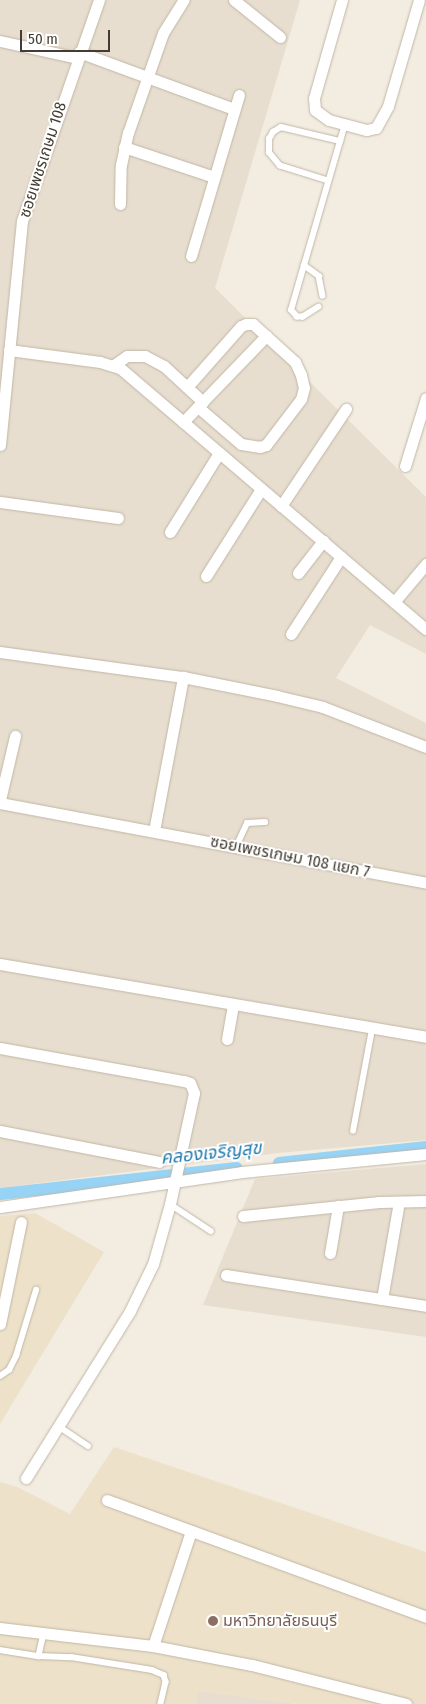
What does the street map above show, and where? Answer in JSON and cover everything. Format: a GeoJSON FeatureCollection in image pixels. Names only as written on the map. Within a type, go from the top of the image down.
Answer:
{"type":"FeatureCollection","features":[{"type":"Feature","properties":{"kind":"street","name":"ซอยเพชรเกษม 108"},"geometry":{"type":"LineString","coordinates":[[0,445],[7,343],[18,241],[27,199],[99,0]]}},
{"type":"Feature","properties":{"kind":"street"},"geometry":{"type":"LineString","coordinates":[[120,204],[124,146],[164,33],[184,0]]}},
{"type":"Feature","properties":{"kind":"street"},"geometry":{"type":"LineString","coordinates":[[234,0],[280,37]]}},
{"type":"Feature","properties":{"kind":"street"},"geometry":{"type":"LineString","coordinates":[[342,0],[314,98],[315,110],[322,117],[367,130],[376,128],[382,120],[419,0]]}},
{"type":"Feature","properties":{"kind":"street"},"geometry":{"type":"LineString","coordinates":[[0,41],[78,55],[147,77],[234,109]]}},
{"type":"Feature","properties":{"kind":"street"},"geometry":{"type":"LineString","coordinates":[[191,256],[239,95]]}},
{"type":"Feature","properties":{"kind":"street"},"geometry":{"type":"LineString","coordinates":[[124,146],[214,177]]}},
{"type":"Feature","properties":{"kind":"street"},"geometry":{"type":"LineString","coordinates":[[114,365],[137,353],[164,366],[241,444],[260,447],[266,445],[291,414],[304,388],[295,362],[253,324],[241,326],[187,388]]}},
{"type":"Feature","properties":{"kind":"street"},"geometry":{"type":"LineString","coordinates":[[184,422],[266,336]]}},
{"type":"Feature","properties":{"kind":"street"},"geometry":{"type":"LineString","coordinates":[[7,343],[114,365],[184,422],[426,629]]}},
{"type":"Feature","properties":{"kind":"street"},"geometry":{"type":"LineString","coordinates":[[405,466],[426,398]]}},
{"type":"Feature","properties":{"kind":"street"},"geometry":{"type":"LineString","coordinates":[[282,506],[346,409]]}},
{"type":"Feature","properties":{"kind":"street"},"geometry":{"type":"LineString","coordinates":[[170,532],[219,453]]}},
{"type":"Feature","properties":{"kind":"street"},"geometry":{"type":"LineString","coordinates":[[206,576],[261,488]]}},
{"type":"Feature","properties":{"kind":"street"},"geometry":{"type":"LineString","coordinates":[[0,502],[118,518]]}},
{"type":"Feature","properties":{"kind":"street"},"geometry":{"type":"LineString","coordinates":[[298,573],[323,541]]}},
{"type":"Feature","properties":{"kind":"street"},"geometry":{"type":"LineString","coordinates":[[291,634],[341,557]]}},
{"type":"Feature","properties":{"kind":"street"},"geometry":{"type":"LineString","coordinates":[[394,602],[426,564]]}},
{"type":"Feature","properties":{"kind":"street"},"geometry":{"type":"LineString","coordinates":[[0,652],[183,677],[323,707],[426,747]]}},
{"type":"Feature","properties":{"kind":"street"},"geometry":{"type":"LineString","coordinates":[[154,832],[183,677]]}},
{"type":"Feature","properties":{"kind":"street"},"geometry":{"type":"LineString","coordinates":[[0,801],[14,736]]}},
{"type":"Feature","properties":{"kind":"street","name":"ซอยเพชรเกษม 108 แยก 7"},"geometry":{"type":"LineString","coordinates":[[0,801],[426,883]]}},
{"type":"Feature","properties":{"kind":"street"},"geometry":{"type":"LineString","coordinates":[[0,964],[426,1037]]}},
{"type":"Feature","properties":{"kind":"street"},"geometry":{"type":"LineString","coordinates":[[227,1039],[232,1005]]}},
{"type":"Feature","properties":{"kind":"street"},"geometry":{"type":"LineString","coordinates":[[0,1048],[190,1083],[194,1093],[170,1204],[153,1264],[130,1311],[60,1427],[26,1478]]}},
{"type":"Feature","properties":{"kind":"street"},"geometry":{"type":"LineString","coordinates":[[0,1131],[159,1162]]}},
{"type":"Feature","properties":{"kind":"street"},"geometry":{"type":"LineString","coordinates":[[0,1207],[175,1179],[381,1156],[426,1154]]}},
{"type":"Feature","properties":{"kind":"street"},"geometry":{"type":"LineString","coordinates":[[382,1298],[399,1202]]}},
{"type":"Feature","properties":{"kind":"street"},"geometry":{"type":"LineString","coordinates":[[243,1216],[338,1206],[426,1202]]}},
{"type":"Feature","properties":{"kind":"street"},"geometry":{"type":"LineString","coordinates":[[330,1252],[338,1206]]}},
{"type":"Feature","properties":{"kind":"street"},"geometry":{"type":"LineString","coordinates":[[0,1324],[21,1222]]}},
{"type":"Feature","properties":{"kind":"street"},"geometry":{"type":"LineString","coordinates":[[226,1275],[426,1306]]}},
{"type":"Feature","properties":{"kind":"street"},"geometry":{"type":"LineString","coordinates":[[107,1500],[426,1617]]}},
{"type":"Feature","properties":{"kind":"street"},"geometry":{"type":"LineString","coordinates":[[153,1646],[191,1531]]}},
{"type":"Feature","properties":{"kind":"street"},"geometry":{"type":"LineString","coordinates":[[0,1628],[153,1646],[252,1665],[406,1704]]}},
{"type":"Feature","properties":{"kind":"lane"},"geometry":{"type":"LineString","coordinates":[[320,307],[297,317],[291,310],[345,124]]}},
{"type":"Feature","properties":{"kind":"lane"},"geometry":{"type":"LineString","coordinates":[[328,181],[280,166],[269,153],[269,139],[273,132],[280,127],[340,140]]}},
{"type":"Feature","properties":{"kind":"lane"},"geometry":{"type":"LineString","coordinates":[[304,265],[319,276],[323,296]]}},
{"type":"Feature","properties":{"kind":"lane"},"geometry":{"type":"LineString","coordinates":[[236,847],[246,823],[266,822]]}},
{"type":"Feature","properties":{"kind":"lane"},"geometry":{"type":"LineString","coordinates":[[352,1131],[372,1029]]}},
{"type":"Feature","properties":{"kind":"lane"},"geometry":{"type":"LineString","coordinates":[[170,1204],[212,1231]]}},
{"type":"Feature","properties":{"kind":"lane"},"geometry":{"type":"LineString","coordinates":[[0,1376],[9,1370],[16,1356],[36,1290]]}},
{"type":"Feature","properties":{"kind":"lane"},"geometry":{"type":"LineString","coordinates":[[60,1427],[88,1446]]}},
{"type":"Feature","properties":{"kind":"lane"},"geometry":{"type":"LineString","coordinates":[[39,1656],[44,1634]]}},
{"type":"Feature","properties":{"kind":"lane"},"geometry":{"type":"LineString","coordinates":[[0,1650],[39,1656],[71,1657],[152,1670],[164,1675],[166,1682],[161,1704]]}},
{"type":"Feature","properties":{"kind":"shaded area"},"geometry":{"type":"Polygon","coordinates":[[[0,0],[300,0],[215,288],[426,497],[426,654],[370,625],[336,678],[426,723],[426,1140],[278,1153],[0,1188],[0,0]]]}},
{"type":"Feature","properties":{"kind":"shaded area"},"geometry":{"type":"Polygon","coordinates":[[[426,1164],[426,1337],[203,1305],[255,1179],[426,1164]]]}},
{"type":"Feature","properties":{"kind":"shaded area"},"geometry":{"type":"Polygon","coordinates":[[[35,1213],[104,1252],[0,1424],[0,1216],[35,1213]]]}},
{"type":"Feature","properties":{"kind":"shaded area","name":"มหาวิทยาลัยธนบุรี"},"geometry":{"type":"Polygon","coordinates":[[[114,1447],[426,1552],[426,1704],[298,1704],[198,1691],[196,1704],[0,1704],[0,1482],[17,1487],[70,1514],[114,1447]]]}},
{"type":"Feature","properties":{"kind":"shaded area"},"geometry":{"type":"Polygon","coordinates":[[[198,1691],[298,1704],[195,1704],[198,1691]]]}},
{"type":"Feature","properties":{"kind":"waterway","name":"คลองเจริญสุข"},"geometry":{"type":"LineString","coordinates":[[279,1163],[426,1147]]}},
{"type":"Feature","properties":{"kind":"waterway","name":"คลองเจริญสุข"},"geometry":{"type":"LineString","coordinates":[[0,1194],[237,1168]]}},
{"type":"Feature","properties":{"kind":"place","name":"มหาวิทยาลัยธนบุรี"},"geometry":{"type":"Point","coordinates":[213,1621]}}]}
